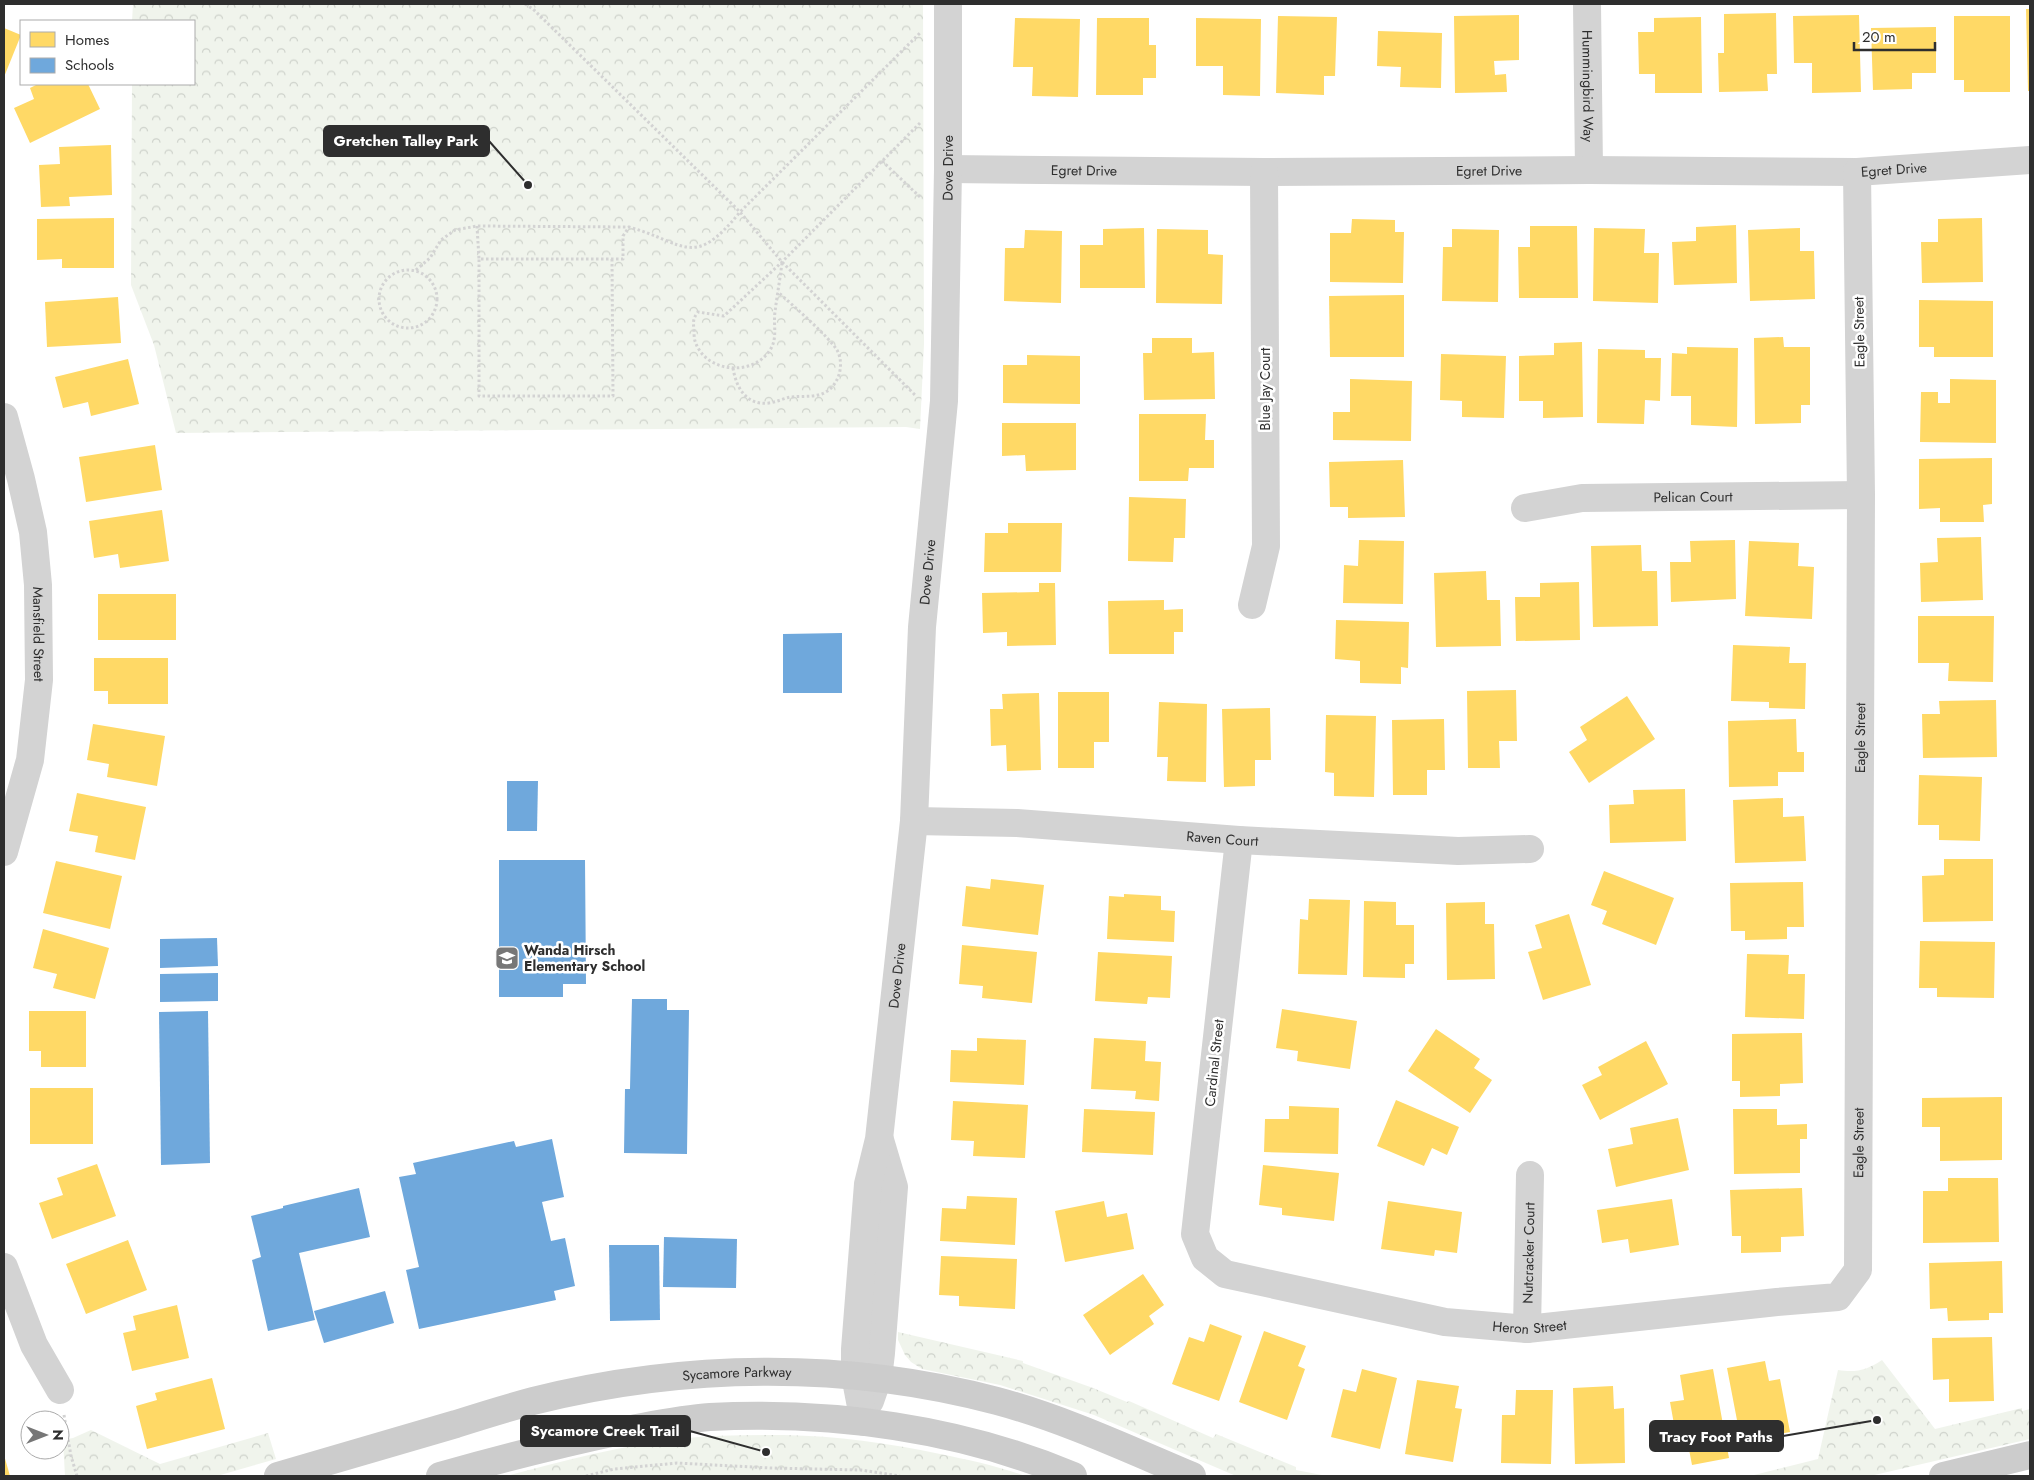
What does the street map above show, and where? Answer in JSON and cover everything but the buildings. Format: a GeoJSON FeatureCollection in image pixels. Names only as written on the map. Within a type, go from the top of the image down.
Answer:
{"type":"FeatureCollection","features":[{"type":"Feature","properties":{"kind":"main road","name":"Sycamore Parkway"},"geometry":{"type":"LineString","coordinates":[[278,1476],[534,1401],[636,1381],[696,1374],[754,1372],[813,1372],[866,1377],[968,1394],[1038,1414],[1192,1476]]}},
{"type":"Feature","properties":{"kind":"main road"},"geometry":{"type":"LineString","coordinates":[[440,1476],[560,1443],[653,1425],[709,1417],[784,1417],[864,1422],[970,1442],[1073,1476]]}},
{"type":"Feature","properties":{"kind":"main road"},"geometry":{"type":"LineString","coordinates":[[1943,1476],[2030,1456]]}},
{"type":"Feature","properties":{"kind":"street","name":"Dove Drive"},"geometry":{"type":"LineString","coordinates":[[864,1422],[866,1377],[894,1187],[879,1138],[914,821],[922,627],[944,401],[948,169],[948,4]]}},
{"type":"Feature","properties":{"kind":"street","name":"Hummingbird Way"},"geometry":{"type":"LineString","coordinates":[[1587,4],[1590,170]]}},
{"type":"Feature","properties":{"kind":"street","name":"Egret Drive"},"geometry":{"type":"LineString","coordinates":[[948,169],[1264,172],[1590,170],[1857,172],[2030,160]]}},
{"type":"Feature","properties":{"kind":"street","name":"Blue Jay Court"},"geometry":{"type":"LineString","coordinates":[[1252,605],[1266,546],[1264,172]]}},
{"type":"Feature","properties":{"kind":"street","name":"Eagle Street"},"geometry":{"type":"LineString","coordinates":[[1838,1297],[1858,1270],[1861,495],[1857,172]]}},
{"type":"Feature","properties":{"kind":"street","name":"Mansfield Street"},"geometry":{"type":"LineString","coordinates":[[4,417],[21,478],[33,532],[38,585],[39,680],[30,760],[4,852]]}},
{"type":"Feature","properties":{"kind":"street","name":"Pelican Court"},"geometry":{"type":"LineString","coordinates":[[1525,508],[1582,498],[1861,495]]}},
{"type":"Feature","properties":{"kind":"street","name":"Raven Court"},"geometry":{"type":"LineString","coordinates":[[914,821],[1017,823],[1239,840],[1458,852],[1530,849]]}},
{"type":"Feature","properties":{"kind":"street","name":"Cardinal Street"},"geometry":{"type":"LineString","coordinates":[[1225,1274],[1205,1258],[1195,1234],[1239,840]]}},
{"type":"Feature","properties":{"kind":"street","name":"Nutcracker Court"},"geometry":{"type":"LineString","coordinates":[[1527,1330],[1530,1175]]}},
{"type":"Feature","properties":{"kind":"street"},"geometry":{"type":"LineString","coordinates":[[4,1267],[34,1345],[60,1390]]}},
{"type":"Feature","properties":{"kind":"street","name":"Heron Street"},"geometry":{"type":"LineString","coordinates":[[1225,1274],[1445,1322],[1527,1330],[1838,1297]]}},
{"type":"Feature","properties":{"kind":"path"},"geometry":{"type":"LineString","coordinates":[[525,4],[533,9],[740,212],[782,262],[919,398]]}},
{"type":"Feature","properties":{"kind":"path"},"geometry":{"type":"LineString","coordinates":[[532,4],[533,9]]}},
{"type":"Feature","properties":{"kind":"path"},"geometry":{"type":"LineString","coordinates":[[416,270],[432,282],[437,291],[438,301],[436,311],[431,319],[423,325],[405,329],[388,321],[382,313],[379,304],[379,294],[388,278],[395,272],[405,269],[416,270],[430,258],[441,240],[455,230],[477,226],[629,227],[647,232],[666,242],[686,248],[703,246],[715,240],[740,212],[920,33],[948,33]]}},
{"type":"Feature","properties":{"kind":"path"},"geometry":{"type":"LineString","coordinates":[[782,262],[774,315],[776,333],[770,350],[757,363],[745,367],[720,366],[704,356],[695,341],[694,316],[698,312],[724,316],[782,262],[921,122],[948,122]]}},
{"type":"Feature","properties":{"kind":"path"},"geometry":{"type":"LineString","coordinates":[[882,161],[919,197],[947,196]]}},
{"type":"Feature","properties":{"kind":"path"},"geometry":{"type":"LineString","coordinates":[[477,226],[479,260],[479,396],[613,396],[612,259]]}},
{"type":"Feature","properties":{"kind":"path"},"geometry":{"type":"LineString","coordinates":[[479,260],[623,259],[623,236],[629,227]]}},
{"type":"Feature","properties":{"kind":"path"},"geometry":{"type":"LineString","coordinates":[[733,368],[735,380],[741,393],[756,403],[769,403],[784,398],[819,395],[836,383],[841,373],[838,351],[778,292]]}},
{"type":"Feature","properties":{"kind":"path"},"geometry":{"type":"LineString","coordinates":[[60,1390],[71,1456],[77,1476]]}},
{"type":"Feature","properties":{"kind":"path"},"geometry":{"type":"LineString","coordinates":[[586,1476],[614,1469],[676,1463],[861,1470],[900,1476]]}},
{"type":"Feature","properties":{"kind":"green space"},"geometry":{"type":"Polygon","coordinates":[[[133,4],[923,4],[924,344],[920,429],[906,427],[176,433],[154,345],[131,285],[132,85],[195,85],[195,20],[132,20],[133,4]]]}},
{"type":"Feature","properties":{"kind":"green space"},"geometry":{"type":"Polygon","coordinates":[[[898,1332],[1023,1361],[1023,1363],[1127,1402],[1129,1401],[1213,1438],[1216,1434],[1296,1467],[1296,1470],[1327,1476],[1236,1476],[1094,1415],[1000,1385],[922,1369],[911,1362],[905,1355],[898,1340],[898,1332]]]}},
{"type":"Feature","properties":{"kind":"green space"},"geometry":{"type":"Polygon","coordinates":[[[1882,1360],[1935,1429],[2022,1408],[2022,1411],[2030,1409],[2030,1439],[1870,1476],[1750,1476],[1818,1459],[1838,1370],[1861,1370],[1882,1360]]]}},
{"type":"Feature","properties":{"kind":"green space"},"geometry":{"type":"Polygon","coordinates":[[[91,1430],[160,1464],[268,1433],[276,1459],[217,1476],[65,1476],[64,1460],[70,1460],[70,1439],[91,1430]]]}},
{"type":"Feature","properties":{"kind":"green space"},"geometry":{"type":"Polygon","coordinates":[[[784,1435],[843,1439],[901,1447],[983,1464],[1025,1476],[506,1476],[591,1454],[655,1442],[704,1437],[784,1435]]]}},
{"type":"Feature","properties":{"kind":"place","name":"Gretchen Talley Park"},"geometry":{"type":"Point","coordinates":[528,185]}},
{"type":"Feature","properties":{"kind":"place","name":"Wanda Hirsch Elementary School"},"geometry":{"type":"Point","coordinates":[507,958]}},
{"type":"Feature","properties":{"kind":"place","name":"Tracy Foot Paths"},"geometry":{"type":"Point","coordinates":[1877,1420]}},
{"type":"Feature","properties":{"kind":"place","name":"Sycamore Creek Trail"},"geometry":{"type":"Point","coordinates":[766,1452]}}]}
